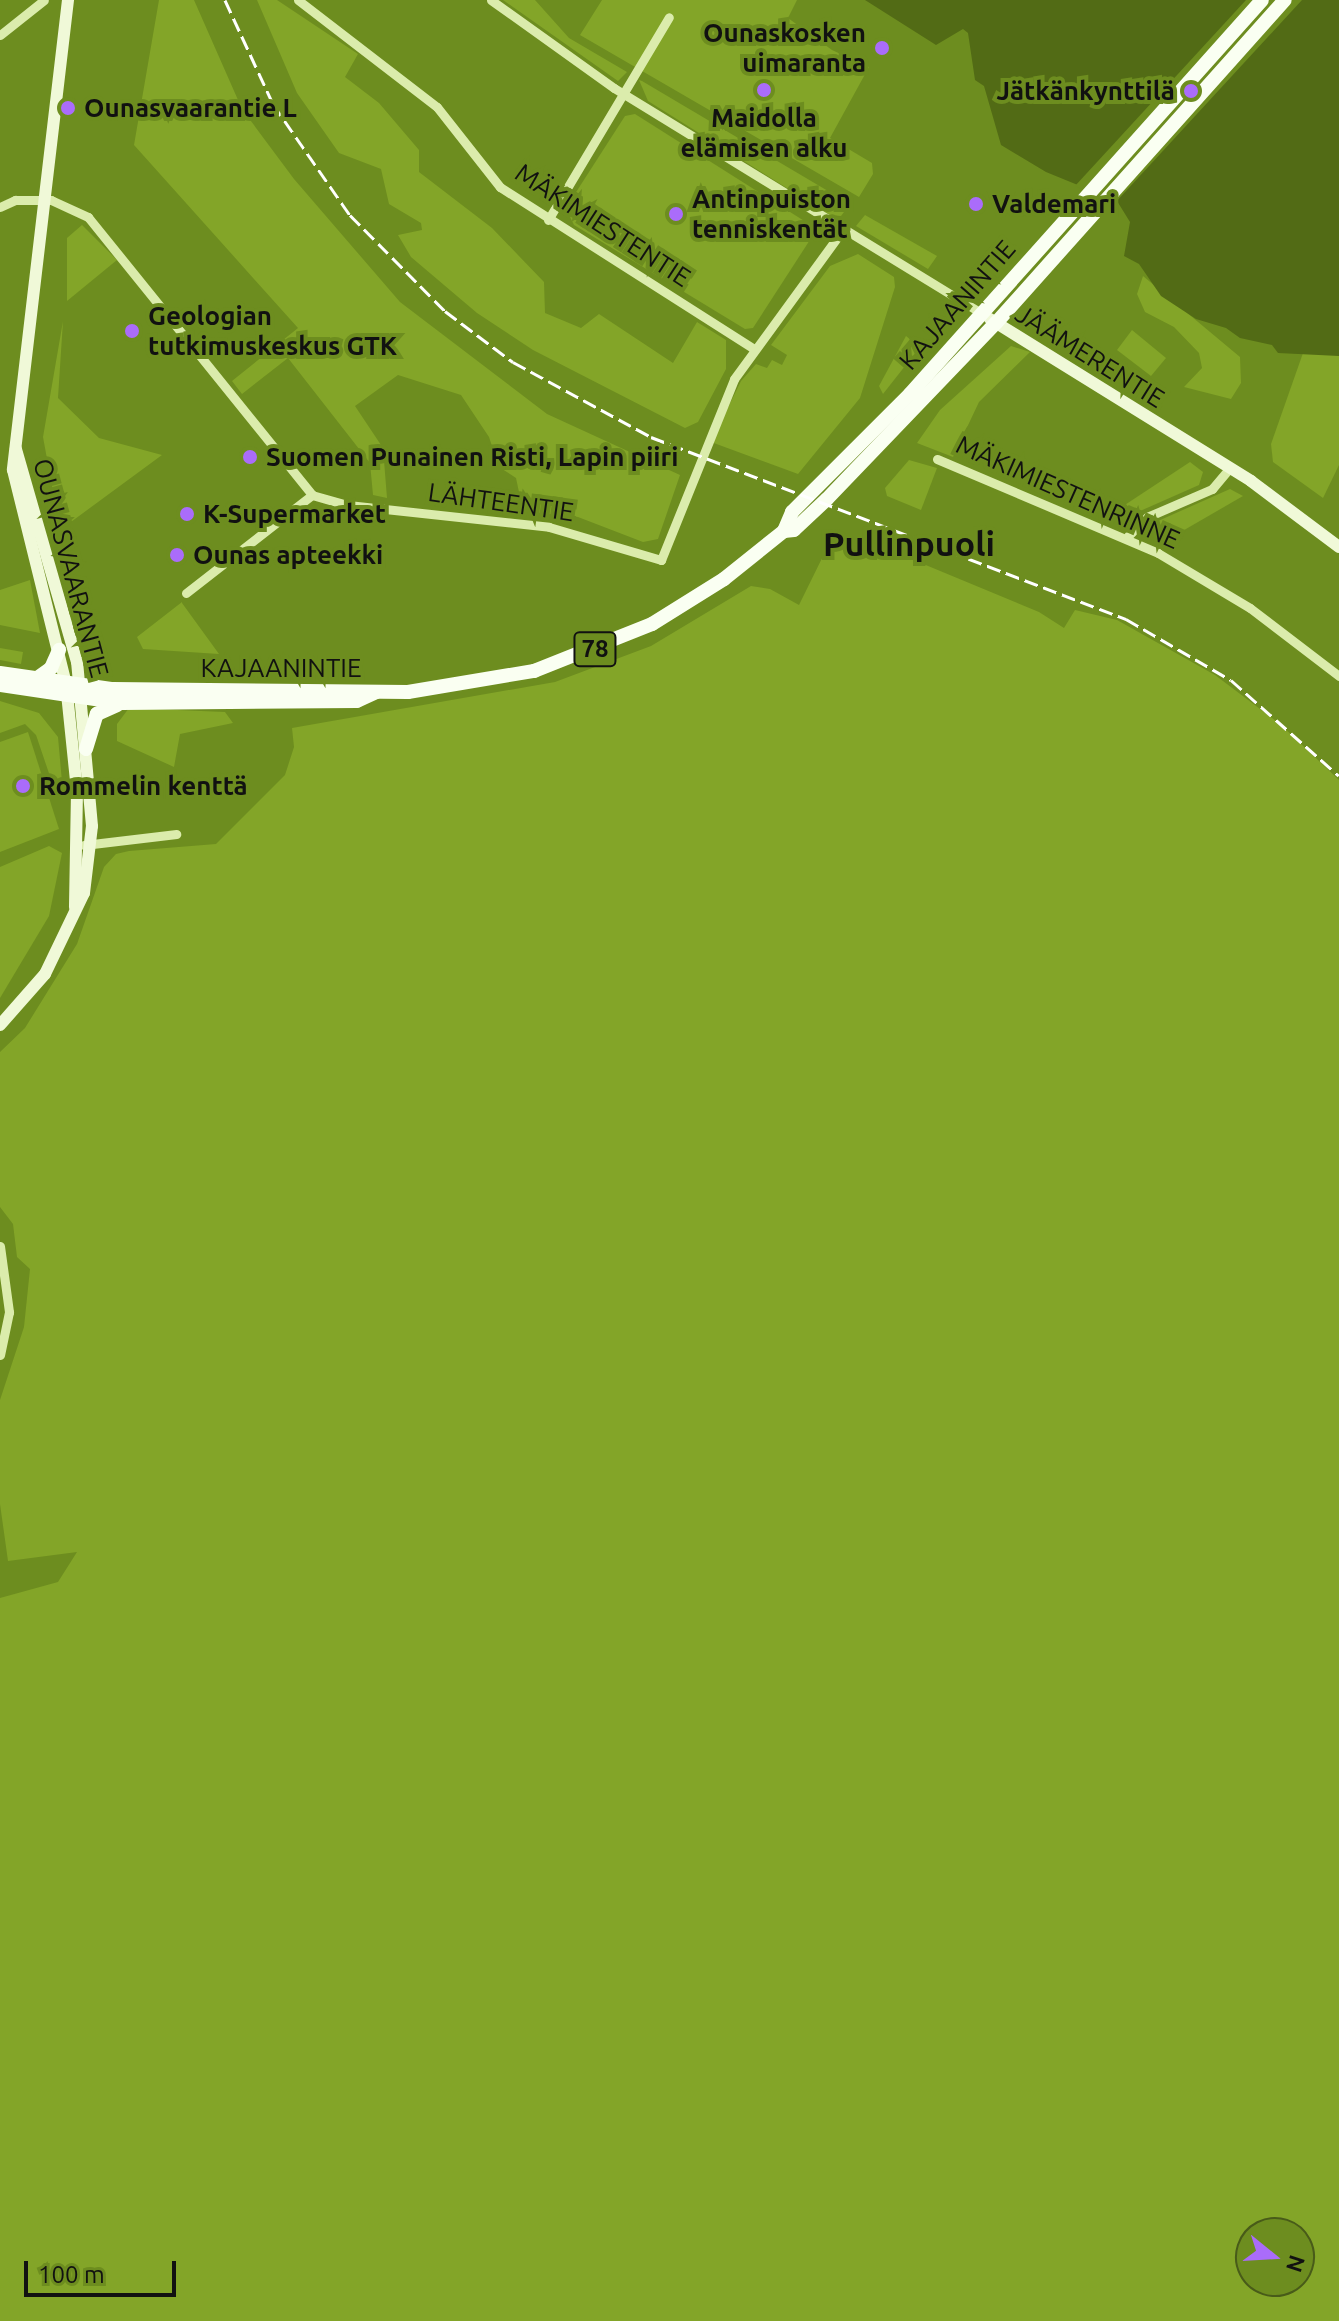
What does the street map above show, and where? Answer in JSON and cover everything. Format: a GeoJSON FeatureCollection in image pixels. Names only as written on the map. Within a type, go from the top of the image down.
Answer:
{"type":"FeatureCollection","features":[{"type":"Feature","properties":{"kind":"main road","name":"KAJAANINTIE"},"geometry":{"type":"LineString","coordinates":[[784,531],[792,512],[983,314],[1058,225],[1262,0]]}},
{"type":"Feature","properties":{"kind":"main road","name":"78"},"geometry":{"type":"LineString","coordinates":[[376,692],[507,678],[619,641],[724,579],[784,531],[794,530],[996,323],[1069,237],[1285,0]]}},
{"type":"Feature","properties":{"kind":"main road"},"geometry":{"type":"LineString","coordinates":[[36,679],[51,668],[59,650]]}},
{"type":"Feature","properties":{"kind":"main road","name":"KAJAANINTIE"},"geometry":{"type":"LineString","coordinates":[[0,673],[36,679],[122,703],[357,701],[376,692]]}},
{"type":"Feature","properties":{"kind":"main road","name":"KAJAANINTIE"},"geometry":{"type":"LineString","coordinates":[[0,685],[74,691],[196,693],[341,687],[376,692]]}},
{"type":"Feature","properties":{"kind":"main road"},"geometry":{"type":"LineString","coordinates":[[86,749],[97,714],[122,703]]}},
{"type":"Feature","properties":{"kind":"street"},"geometry":{"type":"LineString","coordinates":[[0,35],[44,0]]}},
{"type":"Feature","properties":{"kind":"street","name":"OUNASVAARANTIE"},"geometry":{"type":"LineString","coordinates":[[68,0],[43,200],[15,483],[59,650],[74,691]]}},
{"type":"Feature","properties":{"kind":"street","name":"MÄKIMIESTENTIE"},"geometry":{"type":"LineString","coordinates":[[298,0],[437,107],[488,176],[548,220],[753,348]]}},
{"type":"Feature","properties":{"kind":"street","name":"JÄÄMERENTIE"},"geometry":{"type":"LineString","coordinates":[[491,0],[626,95],[842,231],[983,314],[1228,470],[1339,547]]}},
{"type":"Feature","properties":{"kind":"street"},"geometry":{"type":"LineString","coordinates":[[548,220],[626,95],[669,17]]}},
{"type":"Feature","properties":{"kind":"street"},"geometry":{"type":"LineString","coordinates":[[0,207],[15,200],[43,200],[70,206],[97,225],[312,495],[186,593]]}},
{"type":"Feature","properties":{"kind":"street","name":"LÄHTEENTIE"},"geometry":{"type":"LineString","coordinates":[[312,495],[348,505],[549,527],[661,560],[723,400],[753,348],[842,231]]}},
{"type":"Feature","properties":{"kind":"street","name":"OUNASVAARANTIE"},"geometry":{"type":"LineString","coordinates":[[16,449],[74,691]]}},
{"type":"Feature","properties":{"kind":"street","name":"MÄKIMIESTENRINNE"},"geometry":{"type":"LineString","coordinates":[[937,459],[1128,536],[1221,589],[1339,676]]}},
{"type":"Feature","properties":{"kind":"street"},"geometry":{"type":"LineString","coordinates":[[1128,536],[1147,517],[1212,489],[1228,470]]}},
{"type":"Feature","properties":{"kind":"street"},"geometry":{"type":"LineString","coordinates":[[0,1025],[45,974],[75,907],[85,845],[86,749],[74,691]]}},
{"type":"Feature","properties":{"kind":"street"},"geometry":{"type":"LineString","coordinates":[[74,691],[85,845]]}},
{"type":"Feature","properties":{"kind":"street"},"geometry":{"type":"LineString","coordinates":[[85,845],[176,834]]}},
{"type":"Feature","properties":{"kind":"street"},"geometry":{"type":"LineString","coordinates":[[0,1246],[9,1304],[0,1355]]}},
{"type":"Feature","properties":{"kind":"shaded area"},"geometry":{"type":"Polygon","coordinates":[[[159,0],[194,0],[242,109],[294,179],[400,302],[547,414],[680,475],[658,539],[643,542],[578,517],[523,511],[516,478],[499,467],[489,437],[461,395],[398,375],[355,406],[383,448],[387,498],[373,495],[370,463],[288,358],[242,394],[232,381],[298,328],[134,145],[159,0]]]}},
{"type":"Feature","properties":{"kind":"shaded area"},"geometry":{"type":"Polygon","coordinates":[[[257,0],[277,0],[358,54],[345,77],[379,103],[419,150],[419,172],[492,228],[544,282],[545,313],[581,328],[599,314],[673,363],[697,322],[726,340],[726,369],[698,422],[685,428],[533,350],[477,313],[411,257],[398,235],[422,230],[421,223],[389,204],[381,169],[339,153],[297,93],[257,0]]]}},
{"type":"Feature","properties":{"kind":"shaded area"},"geometry":{"type":"Polygon","coordinates":[[[503,0],[535,0],[569,38],[627,72],[618,81],[503,0]]]}},
{"type":"Feature","properties":{"kind":"shaded area"},"geometry":{"type":"Polygon","coordinates":[[[602,0],[797,0],[788,18],[832,50],[869,67],[830,138],[872,163],[873,174],[859,197],[580,35],[602,0]]]}},
{"type":"Feature","properties":{"kind":"shaded area"},"geometry":{"type":"Polygon","coordinates":[[[865,0],[1339,0],[1339,356],[1278,353],[1272,345],[1240,338],[1226,328],[1196,319],[1161,296],[1139,264],[1124,256],[1130,222],[1117,201],[1046,172],[1001,145],[984,86],[975,80],[968,33],[963,29],[936,45],[865,0]]]}},
{"type":"Feature","properties":{"kind":"shaded area"},"geometry":{"type":"Polygon","coordinates":[[[639,80],[850,204],[841,216],[830,215],[648,101],[639,80]]]}},
{"type":"Feature","properties":{"kind":"shaded area"},"geometry":{"type":"Polygon","coordinates":[[[635,114],[817,229],[753,328],[745,329],[574,225],[569,215],[571,200],[625,116],[635,114]]]}},
{"type":"Feature","properties":{"kind":"shaded area"},"geometry":{"type":"Polygon","coordinates":[[[865,215],[937,256],[928,269],[856,226],[865,215]]]}},
{"type":"Feature","properties":{"kind":"shaded area"},"geometry":{"type":"Polygon","coordinates":[[[82,225],[117,260],[67,301],[67,238],[82,225]]]}},
{"type":"Feature","properties":{"kind":"shaded area"},"geometry":{"type":"Polygon","coordinates":[[[858,254],[894,277],[895,287],[860,398],[798,474],[711,442],[741,381],[756,364],[767,368],[772,360],[782,365],[787,355],[771,345],[830,266],[858,254]]]}},
{"type":"Feature","properties":{"kind":"shaded area"},"geometry":{"type":"Polygon","coordinates":[[[1143,276],[1240,357],[1241,383],[1231,399],[1184,387],[1202,368],[1199,353],[1174,327],[1145,312],[1137,294],[1143,276]]]}},
{"type":"Feature","properties":{"kind":"shaded area"},"geometry":{"type":"Polygon","coordinates":[[[63,321],[58,398],[99,438],[162,455],[60,530],[43,437],[63,321]]]}},
{"type":"Feature","properties":{"kind":"shaded area"},"geometry":{"type":"Polygon","coordinates":[[[1132,330],[1166,358],[1151,376],[1117,350],[1132,330]]]}},
{"type":"Feature","properties":{"kind":"shaded area"},"geometry":{"type":"Polygon","coordinates":[[[906,336],[920,347],[883,394],[879,386],[906,336]]]}},
{"type":"Feature","properties":{"kind":"shaded area"},"geometry":{"type":"Polygon","coordinates":[[[1011,346],[1030,352],[979,402],[953,457],[917,443],[940,410],[1011,346]]]}},
{"type":"Feature","properties":{"kind":"shaded area"},"geometry":{"type":"Polygon","coordinates":[[[1324,352],[1339,356],[1339,465],[1323,498],[1273,462],[1271,444],[1303,353],[1324,352]]]}},
{"type":"Feature","properties":{"kind":"shaded area"},"geometry":{"type":"Polygon","coordinates":[[[909,460],[937,468],[921,510],[887,496],[885,488],[909,460]]]}},
{"type":"Feature","properties":{"kind":"shaded area"},"geometry":{"type":"Polygon","coordinates":[[[1190,462],[1203,472],[1199,485],[1122,519],[1105,518],[1190,462]]]}},
{"type":"Feature","properties":{"kind":"shaded area"},"geometry":{"type":"Polygon","coordinates":[[[1230,489],[1243,496],[1160,544],[1154,539],[1158,521],[1230,489]]]}},
{"type":"Feature","properties":{"kind":"shaded area"},"geometry":{"type":"Polygon","coordinates":[[[828,546],[904,556],[1039,612],[1064,628],[1075,610],[1117,620],[1215,675],[1280,724],[1339,780],[1339,2321],[0,2321],[0,1598],[58,1582],[77,1552],[8,1561],[0,1504],[0,1400],[24,1327],[30,1269],[17,1257],[13,1224],[0,1207],[0,1052],[25,1028],[77,944],[104,867],[116,854],[129,851],[216,844],[285,775],[294,747],[292,728],[555,682],[651,646],[751,586],[770,589],[799,605],[828,546]]]}},
{"type":"Feature","properties":{"kind":"shaded area"},"geometry":{"type":"Polygon","coordinates":[[[30,580],[40,633],[0,625],[0,590],[30,580]]]}},
{"type":"Feature","properties":{"kind":"shaded area"},"geometry":{"type":"Polygon","coordinates":[[[182,602],[219,654],[143,649],[137,637],[182,602]]]}},
{"type":"Feature","properties":{"kind":"shaded area"},"geometry":{"type":"Polygon","coordinates":[[[0,648],[23,652],[21,664],[0,660],[0,648]]]}},
{"type":"Feature","properties":{"kind":"shaded area"},"geometry":{"type":"Polygon","coordinates":[[[0,701],[39,713],[58,737],[63,793],[56,794],[36,735],[25,724],[0,733],[0,701]]]}},
{"type":"Feature","properties":{"kind":"shaded area"},"geometry":{"type":"Polygon","coordinates":[[[129,708],[225,712],[233,723],[180,734],[174,767],[117,741],[117,724],[129,708]]]}},
{"type":"Feature","properties":{"kind":"shaded area","name":"Rommelin kenttä"},"geometry":{"type":"Polygon","coordinates":[[[28,732],[59,829],[0,852],[0,742],[28,732]]]}},
{"type":"Feature","properties":{"kind":"shaded area"},"geometry":{"type":"Polygon","coordinates":[[[49,846],[62,853],[49,916],[0,998],[0,867],[49,846]]]}},
{"type":"Feature","properties":{"kind":"pier","name":"Jätkänkynttilä"},"geometry":{"type":"Polygon","coordinates":[[[1246,0],[1302,0],[1114,204],[1075,186],[1246,0]]]}},
{"type":"Feature","properties":{"kind":"railway"},"geometry":{"type":"LineString","coordinates":[[225,0],[273,104],[350,215],[445,311],[513,362],[651,437],[1126,619],[1231,680],[1339,776]]}},
{"type":"Feature","properties":{"kind":"place","name":"Ounaskosken uimaranta"},"geometry":{"type":"Point","coordinates":[882,48]}},
{"type":"Feature","properties":{"kind":"place","name":"Maidolla elämisen alku"},"geometry":{"type":"Point","coordinates":[764,90]}},
{"type":"Feature","properties":{"kind":"place","name":"Jätkänkynttilä"},"geometry":{"type":"Point","coordinates":[1191,91]}},
{"type":"Feature","properties":{"kind":"place","name":"Ounasvaarantie L"},"geometry":{"type":"Point","coordinates":[68,108]}},
{"type":"Feature","properties":{"kind":"place","name":"Valdemari"},"geometry":{"type":"Point","coordinates":[976,204]}},
{"type":"Feature","properties":{"kind":"place","name":"Antinpuiston tenniskentät"},"geometry":{"type":"Point","coordinates":[676,214]}},
{"type":"Feature","properties":{"kind":"place","name":"Geologian tutkimuskeskus GTK"},"geometry":{"type":"Point","coordinates":[132,331]}},
{"type":"Feature","properties":{"kind":"place","name":"Suomen Punainen Risti, Lapin piiri"},"geometry":{"type":"Point","coordinates":[250,457]}},
{"type":"Feature","properties":{"kind":"place","name":"K-Supermarket"},"geometry":{"type":"Point","coordinates":[187,514]}},
{"type":"Feature","properties":{"kind":"place","name":"Ounas apteekki"},"geometry":{"type":"Point","coordinates":[177,555]}},
{"type":"Feature","properties":{"kind":"place","name":"Rommelin kenttä"},"geometry":{"type":"Point","coordinates":[23,786]}},
{"type":"Feature","properties":{"kind":"district","name":"Pullinpuoli"},"geometry":{"type":"Point","coordinates":[909,544]}}]}
